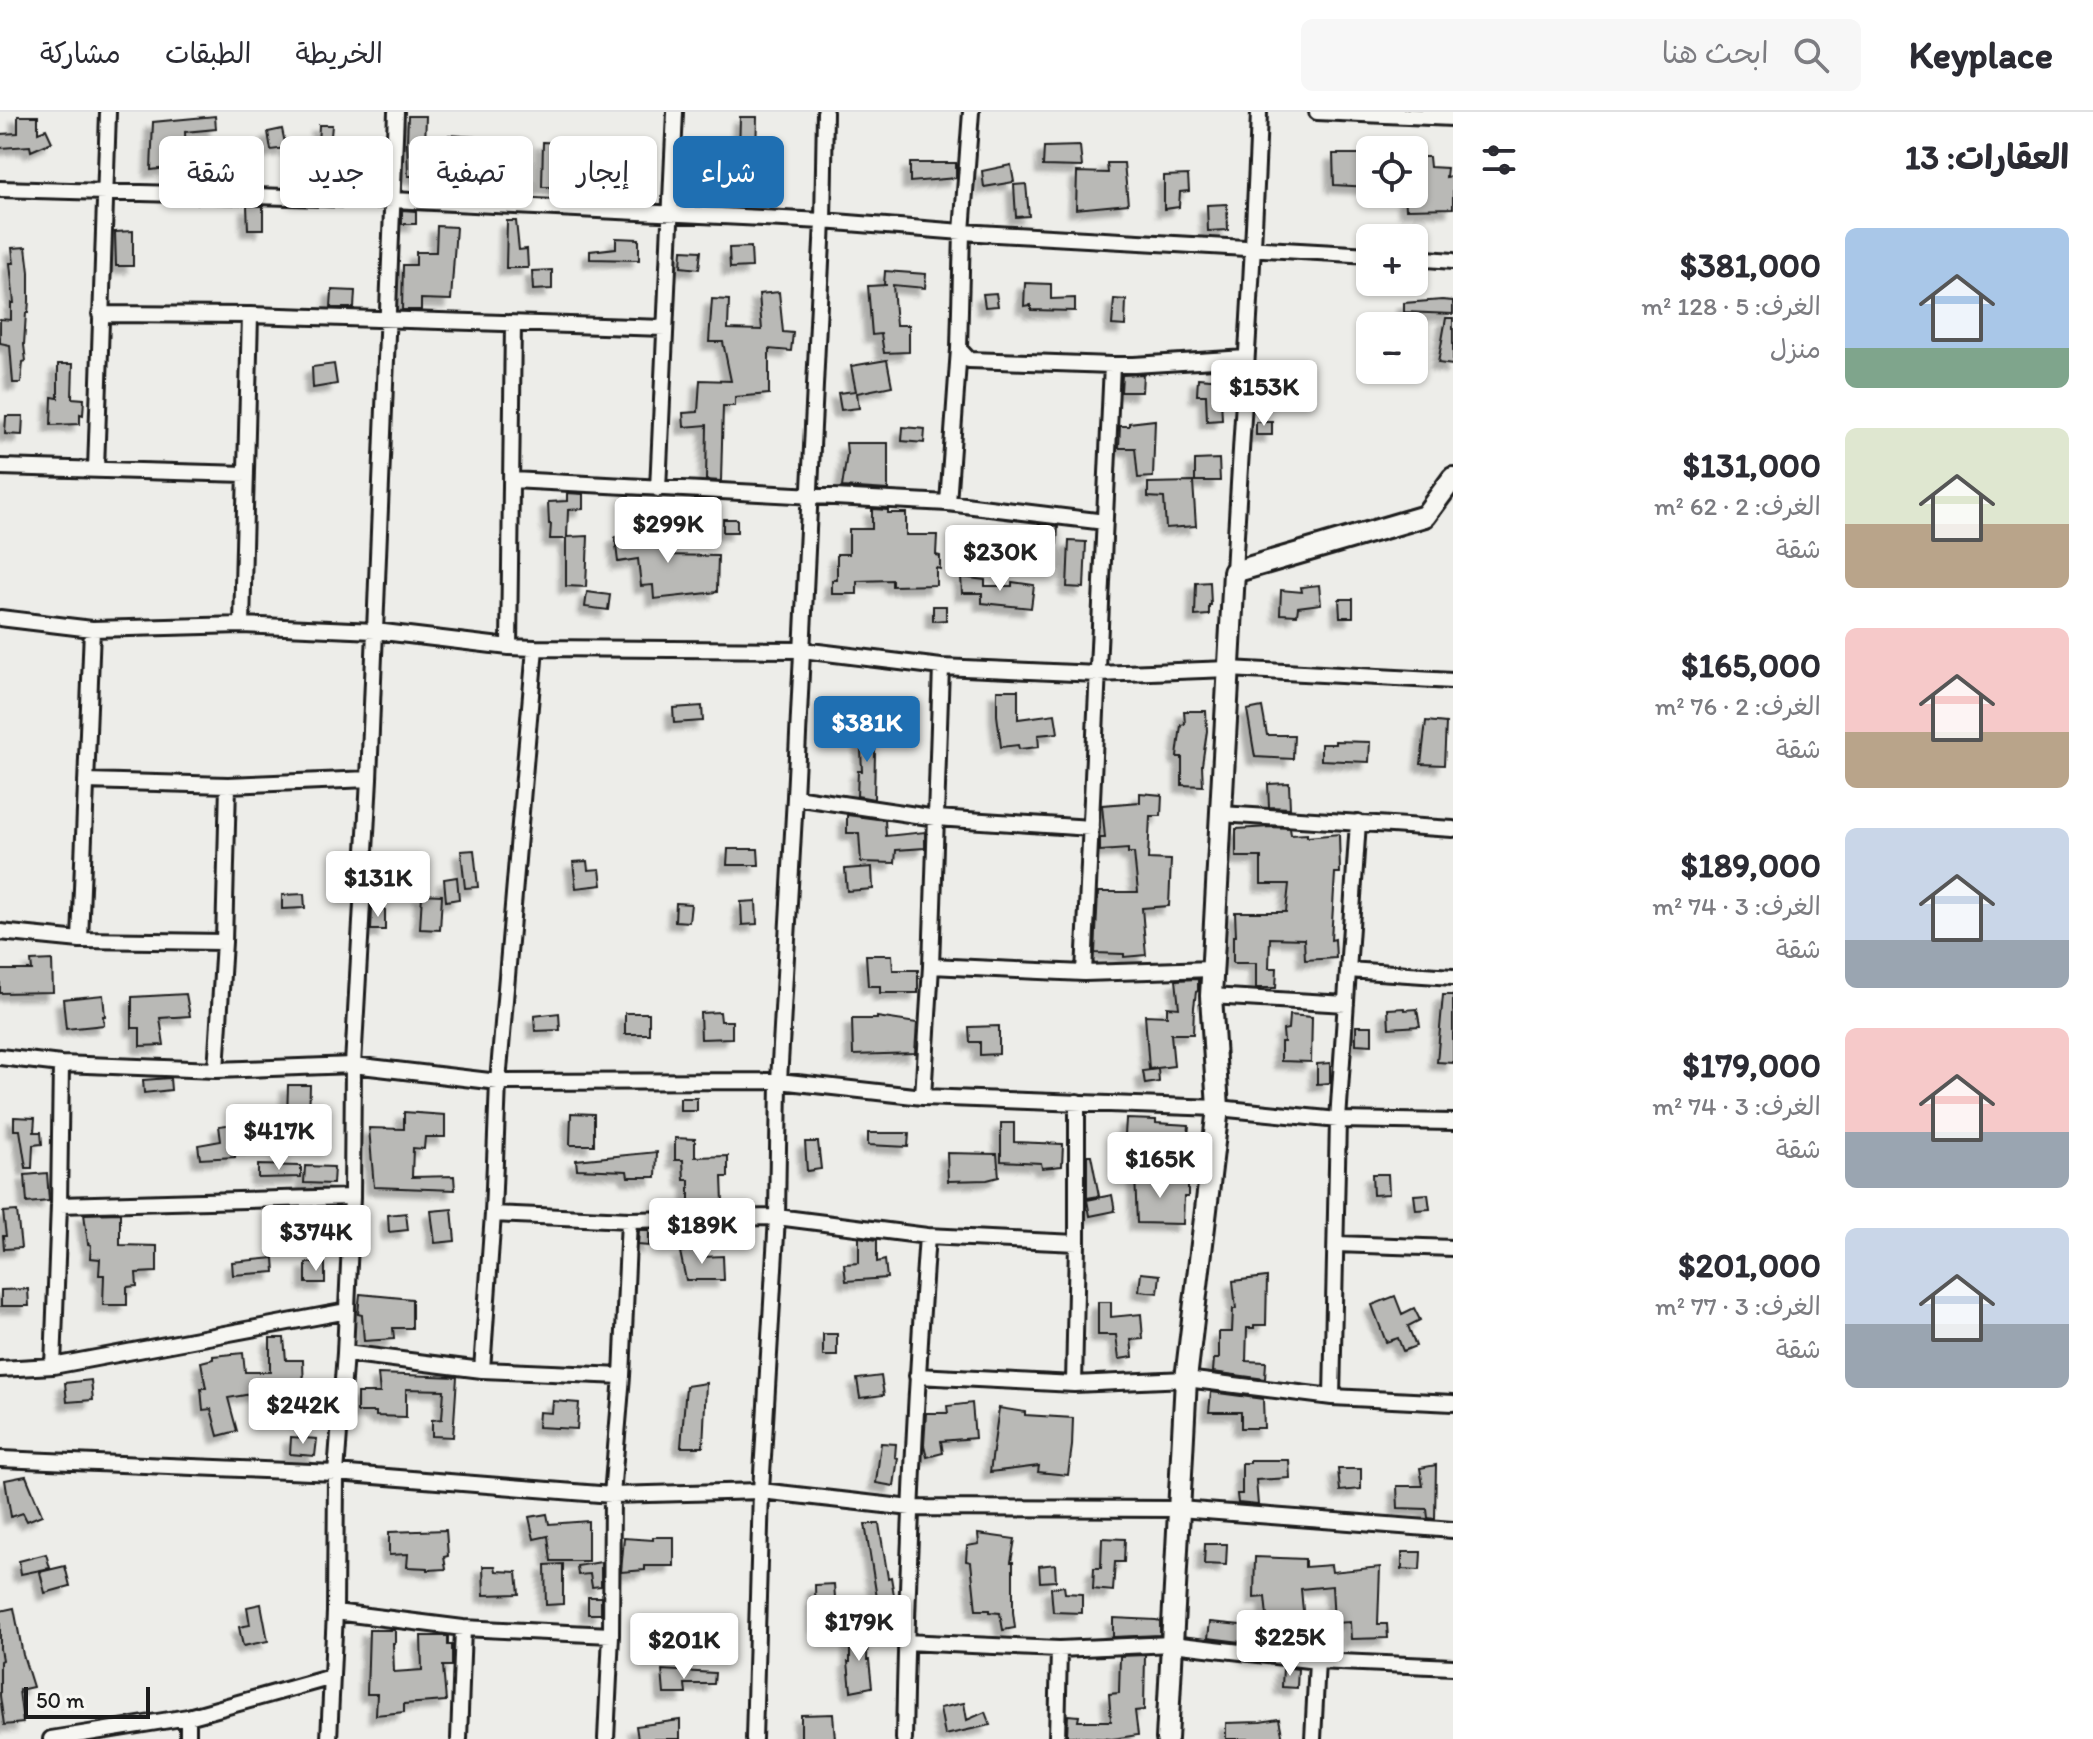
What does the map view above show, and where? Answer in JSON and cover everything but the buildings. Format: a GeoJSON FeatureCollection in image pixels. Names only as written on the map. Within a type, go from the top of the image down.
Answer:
{"type":"FeatureCollection","features":[{"type":"Feature","properties":{"kind":"street"},"geometry":{"type":"LineString","coordinates":[[96,470],[108,112]]}},
{"type":"Feature","properties":{"kind":"street"},"geometry":{"type":"LineString","coordinates":[[396,112],[393,200],[823,221],[1356,254]]}},
{"type":"Feature","properties":{"kind":"street"},"geometry":{"type":"LineString","coordinates":[[658,489],[675,112]]}},
{"type":"Feature","properties":{"kind":"street"},"geometry":{"type":"LineString","coordinates":[[754,1739],[761,1491],[777,1217],[779,1081],[823,221],[825,112]]}},
{"type":"Feature","properties":{"kind":"street"},"geometry":{"type":"LineString","coordinates":[[948,503],[971,112]]}},
{"type":"Feature","properties":{"kind":"street"},"geometry":{"type":"LineString","coordinates":[[1167,1739],[1186,1379],[1218,1108],[1211,996],[1259,112]]}},
{"type":"Feature","properties":{"kind":"street"},"geometry":{"type":"LineString","coordinates":[[1317,112],[1453,118]]}},
{"type":"Feature","properties":{"kind":"street"},"geometry":{"type":"LineString","coordinates":[[0,189],[280,196]]}},
{"type":"Feature","properties":{"kind":"street"},"geometry":{"type":"LineString","coordinates":[[329,1739],[335,1612],[336,1473],[347,1311],[353,1065],[369,779],[393,208]]}},
{"type":"Feature","properties":{"kind":"street"},"geometry":{"type":"LineString","coordinates":[[1428,259],[1453,261]]}},
{"type":"Feature","properties":{"kind":"street"},"geometry":{"type":"LineString","coordinates":[[100,314],[250,315],[665,328]]}},
{"type":"Feature","properties":{"kind":"street"},"geometry":{"type":"LineString","coordinates":[[242,625],[250,315]]}},
{"type":"Feature","properties":{"kind":"street"},"geometry":{"type":"LineString","coordinates":[[509,647],[513,324]]}},
{"type":"Feature","properties":{"kind":"street"},"geometry":{"type":"LineString","coordinates":[[959,349],[969,360],[1112,365],[1246,358]]}},
{"type":"Feature","properties":{"kind":"street"},"geometry":{"type":"LineString","coordinates":[[1084,973],[1112,365]]}},
{"type":"Feature","properties":{"kind":"street"},"geometry":{"type":"LineString","coordinates":[[0,467],[246,474]]}},
{"type":"Feature","properties":{"kind":"street"},"geometry":{"type":"LineString","coordinates":[[1234,572],[1425,516],[1453,478]]}},
{"type":"Feature","properties":{"kind":"street"},"geometry":{"type":"LineString","coordinates":[[512,480],[948,503],[1105,522]]}},
{"type":"Feature","properties":{"kind":"street"},"geometry":{"type":"LineString","coordinates":[[0,618],[92,629],[242,625],[375,631],[509,647],[802,650],[941,667],[1098,674],[1229,669],[1453,681]]}},
{"type":"Feature","properties":{"kind":"street"},"geometry":{"type":"LineString","coordinates":[[80,940],[92,629]]}},
{"type":"Feature","properties":{"kind":"street"},"geometry":{"type":"LineString","coordinates":[[482,1370],[498,1082],[535,648]]}},
{"type":"Feature","properties":{"kind":"street"},"geometry":{"type":"LineString","coordinates":[[923,1097],[931,966],[941,667]]}},
{"type":"Feature","properties":{"kind":"street"},"geometry":{"type":"LineString","coordinates":[[86,781],[228,785],[369,779]]}},
{"type":"Feature","properties":{"kind":"street"},"geometry":{"type":"LineString","coordinates":[[216,1070],[224,942],[228,785]]}},
{"type":"Feature","properties":{"kind":"street"},"geometry":{"type":"LineString","coordinates":[[795,797],[936,818],[1091,828]]}},
{"type":"Feature","properties":{"kind":"street"},"geometry":{"type":"LineString","coordinates":[[1221,814],[1453,829]]}},
{"type":"Feature","properties":{"kind":"street"},"geometry":{"type":"LineString","coordinates":[[1332,1397],[1338,1120],[1358,822]]}},
{"type":"Feature","properties":{"kind":"street"},"geometry":{"type":"LineString","coordinates":[[0,932],[80,940],[224,942]]}},
{"type":"Feature","properties":{"kind":"street"},"geometry":{"type":"LineString","coordinates":[[931,966],[1084,973],[1213,969]]}},
{"type":"Feature","properties":{"kind":"street"},"geometry":{"type":"LineString","coordinates":[[1348,970],[1453,977]]}},
{"type":"Feature","properties":{"kind":"street"},"geometry":{"type":"LineString","coordinates":[[1211,996],[1346,1004]]}},
{"type":"Feature","properties":{"kind":"street"},"geometry":{"type":"LineString","coordinates":[[0,1057],[61,1064],[216,1070],[353,1065],[498,1082],[779,1081],[923,1097],[1218,1108],[1338,1120],[1453,1122]]}},
{"type":"Feature","properties":{"kind":"street"},"geometry":{"type":"LineString","coordinates":[[53,1366],[61,1064]]}},
{"type":"Feature","properties":{"kind":"street"},"geometry":{"type":"LineString","coordinates":[[1074,1384],[1077,1102]]}},
{"type":"Feature","properties":{"kind":"street"},"geometry":{"type":"LineString","coordinates":[[59,1205],[352,1197]]}},
{"type":"Feature","properties":{"kind":"street"},"geometry":{"type":"LineString","coordinates":[[493,1214],[629,1220],[777,1217],[927,1236],[1077,1243]]}},
{"type":"Feature","properties":{"kind":"street"},"geometry":{"type":"LineString","coordinates":[[606,1739],[611,1635],[612,1495],[622,1376],[629,1220]]}},
{"type":"Feature","properties":{"kind":"street"},"geometry":{"type":"LineString","coordinates":[[904,1739],[905,1642],[917,1376],[927,1236]]}},
{"type":"Feature","properties":{"kind":"street"},"geometry":{"type":"LineString","coordinates":[[1336,1244],[1453,1248]]}},
{"type":"Feature","properties":{"kind":"street"},"geometry":{"type":"LineString","coordinates":[[0,1369],[53,1366],[347,1311]]}},
{"type":"Feature","properties":{"kind":"street"},"geometry":{"type":"LineString","coordinates":[[345,1353],[482,1370],[622,1376]]}},
{"type":"Feature","properties":{"kind":"street"},"geometry":{"type":"LineString","coordinates":[[917,1376],[1074,1384],[1186,1379],[1332,1397],[1453,1403]]}},
{"type":"Feature","properties":{"kind":"street"},"geometry":{"type":"LineString","coordinates":[[0,1459],[336,1473],[612,1495],[761,1491],[911,1508],[1179,1509],[1453,1530]]}},
{"type":"Feature","properties":{"kind":"street"},"geometry":{"type":"LineString","coordinates":[[335,1612],[463,1628],[611,1635]]}},
{"type":"Feature","properties":{"kind":"street"},"geometry":{"type":"LineString","coordinates":[[459,1739],[463,1628]]}},
{"type":"Feature","properties":{"kind":"street"},"geometry":{"type":"LineString","coordinates":[[905,1642],[1059,1649],[1172,1644],[1317,1661],[1453,1667]]}},
{"type":"Feature","properties":{"kind":"street"},"geometry":{"type":"LineString","coordinates":[[1057,1739],[1059,1649]]}},
{"type":"Feature","properties":{"kind":"street"},"geometry":{"type":"LineString","coordinates":[[1313,1739],[1317,1661]]}},
{"type":"Feature","properties":{"kind":"street"},"geometry":{"type":"LineString","coordinates":[[51,1739],[188,1717],[332,1677]]}},
{"type":"Feature","properties":{"kind":"street"},"geometry":{"type":"LineString","coordinates":[[188,1717],[188,1739]]}}]}
